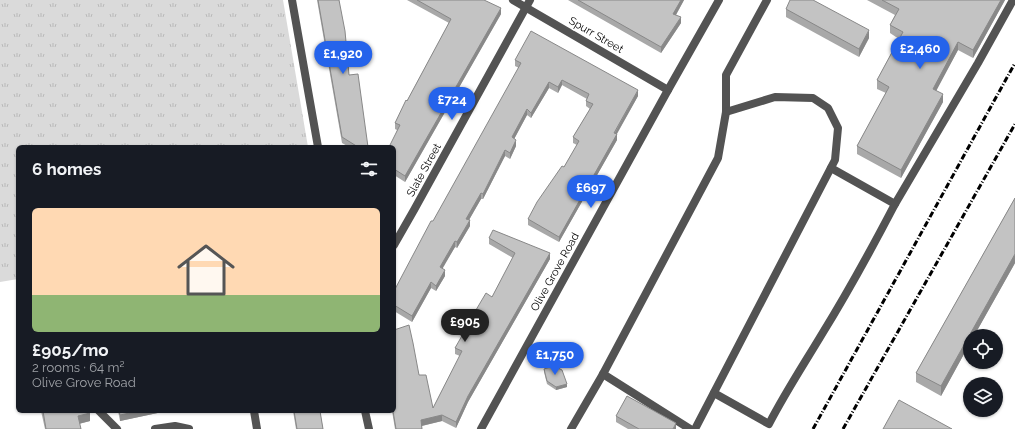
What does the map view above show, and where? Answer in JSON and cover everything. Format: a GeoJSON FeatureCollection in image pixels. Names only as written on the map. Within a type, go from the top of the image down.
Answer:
{"type":"FeatureCollection","features":[{"type":"Feature","properties":{"kind":"street"},"geometry":{"type":"LineString","coordinates":[[292,0],[318,145]]}},
{"type":"Feature","properties":{"kind":"street","name":"Spurr Street"},"geometry":{"type":"LineString","coordinates":[[513,0],[528,4],[668,90]]}},
{"type":"Feature","properties":{"kind":"street","name":"Olive Grove Road"},"geometry":{"type":"LineString","coordinates":[[481,429],[719,0]]}},
{"type":"Feature","properties":{"kind":"street"},"geometry":{"type":"LineString","coordinates":[[571,429],[604,374],[718,158],[726,112],[726,75],[767,0]]}},
{"type":"Feature","properties":{"kind":"street"},"geometry":{"type":"LineString","coordinates":[[714,392],[767,426],[862,266],[895,204],[978,63],[1013,0]]}},
{"type":"Feature","properties":{"kind":"street","name":"Slate Street"},"geometry":{"type":"LineString","coordinates":[[396,242],[528,4]]}},
{"type":"Feature","properties":{"kind":"street"},"geometry":{"type":"LineString","coordinates":[[695,429],[836,160],[838,128],[828,108],[813,98],[776,97],[726,112]]}},
{"type":"Feature","properties":{"kind":"street"},"geometry":{"type":"LineString","coordinates":[[831,168],[895,204]]}},
{"type":"Feature","properties":{"kind":"street"},"geometry":{"type":"LineString","coordinates":[[604,374],[690,429]]}},
{"type":"Feature","properties":{"kind":"street"},"geometry":{"type":"LineString","coordinates":[[101,413],[117,429]]}},
{"type":"Feature","properties":{"kind":"street"},"geometry":{"type":"LineString","coordinates":[[254,413],[257,429]]}},
{"type":"Feature","properties":{"kind":"street"},"geometry":{"type":"LineString","coordinates":[[365,413],[369,429]]}},
{"type":"Feature","properties":{"kind":"street"},"geometry":{"type":"LineString","coordinates":[[155,429],[175,426],[188,429]]}},
{"type":"Feature","properties":{"kind":"green space"},"geometry":{"type":"Polygon","coordinates":[[[0,0],[283,0],[308,145],[16,145],[16,279],[0,282],[0,0]]]}},
{"type":"Feature","properties":{"kind":"building"},"geometry":{"type":"Polygon","coordinates":[[[318,0],[339,0],[345,31],[349,75],[358,74],[368,145],[355,145],[342,137],[318,0]]]}},
{"type":"Feature","properties":{"kind":"building"},"geometry":{"type":"Polygon","coordinates":[[[417,0],[484,0],[501,8],[405,176],[396,170],[396,145],[390,145],[400,125],[395,123],[406,100],[407,101],[451,19],[417,0]]]}},
{"type":"Feature","properties":{"kind":"building"},"geometry":{"type":"Polygon","coordinates":[[[578,0],[681,0],[673,14],[681,17],[661,47],[578,0]]]}},
{"type":"Feature","properties":{"kind":"building"},"geometry":{"type":"Polygon","coordinates":[[[790,0],[813,0],[869,30],[859,49],[786,9],[790,0]]]}},
{"type":"Feature","properties":{"kind":"building"},"geometry":{"type":"Polygon","coordinates":[[[882,0],[1001,0],[973,50],[958,42],[933,89],[943,94],[901,170],[857,146],[889,87],[877,80],[903,32],[890,25],[899,9],[882,0]]]}},
{"type":"Feature","properties":{"kind":"building"},"geometry":{"type":"Polygon","coordinates":[[[531,31],[638,90],[614,133],[617,134],[559,237],[528,219],[537,202],[562,166],[564,167],[579,141],[573,137],[593,104],[586,101],[589,94],[562,80],[558,87],[549,82],[531,113],[527,109],[512,137],[516,140],[510,153],[505,150],[483,194],[481,193],[466,219],[470,220],[457,242],[455,241],[440,267],[445,270],[436,286],[431,282],[412,316],[396,306],[396,287],[431,221],[433,221],[521,63],[515,60],[531,31]]]}},
{"type":"Feature","properties":{"kind":"building"},"geometry":{"type":"Polygon","coordinates":[[[1015,198],[1015,254],[973,329],[963,329],[963,347],[941,386],[916,373],[1015,198]]]}},
{"type":"Feature","properties":{"kind":"building"},"geometry":{"type":"Polygon","coordinates":[[[493,230],[550,253],[468,396],[456,422],[442,415],[421,420],[422,429],[396,429],[393,413],[396,413],[396,329],[409,325],[419,375],[426,375],[433,408],[462,351],[455,348],[486,293],[492,297],[515,253],[489,238],[493,230]]]}},
{"type":"Feature","properties":{"kind":"building"},"geometry":{"type":"Polygon","coordinates":[[[554,366],[562,370],[567,384],[556,387],[547,381],[544,369],[554,366]]]}},
{"type":"Feature","properties":{"kind":"building"},"geometry":{"type":"Polygon","coordinates":[[[627,396],[676,423],[673,429],[639,429],[616,416],[627,396]]]}},
{"type":"Feature","properties":{"kind":"building"},"geometry":{"type":"Polygon","coordinates":[[[899,400],[952,429],[883,429],[899,400]]]}},
{"type":"Feature","properties":{"kind":"building"},"geometry":{"type":"Polygon","coordinates":[[[43,413],[90,413],[78,416],[81,429],[46,429],[43,413]]]}},
{"type":"Feature","properties":{"kind":"building"},"geometry":{"type":"Polygon","coordinates":[[[294,413],[320,413],[323,429],[297,429],[294,413]]]}},
{"type":"Feature","properties":{"kind":"railway"},"geometry":{"type":"LineString","coordinates":[[813,429],[1015,63]]}},
{"type":"Feature","properties":{"kind":"railway"},"geometry":{"type":"LineString","coordinates":[[843,429],[1015,124]]}}]}
